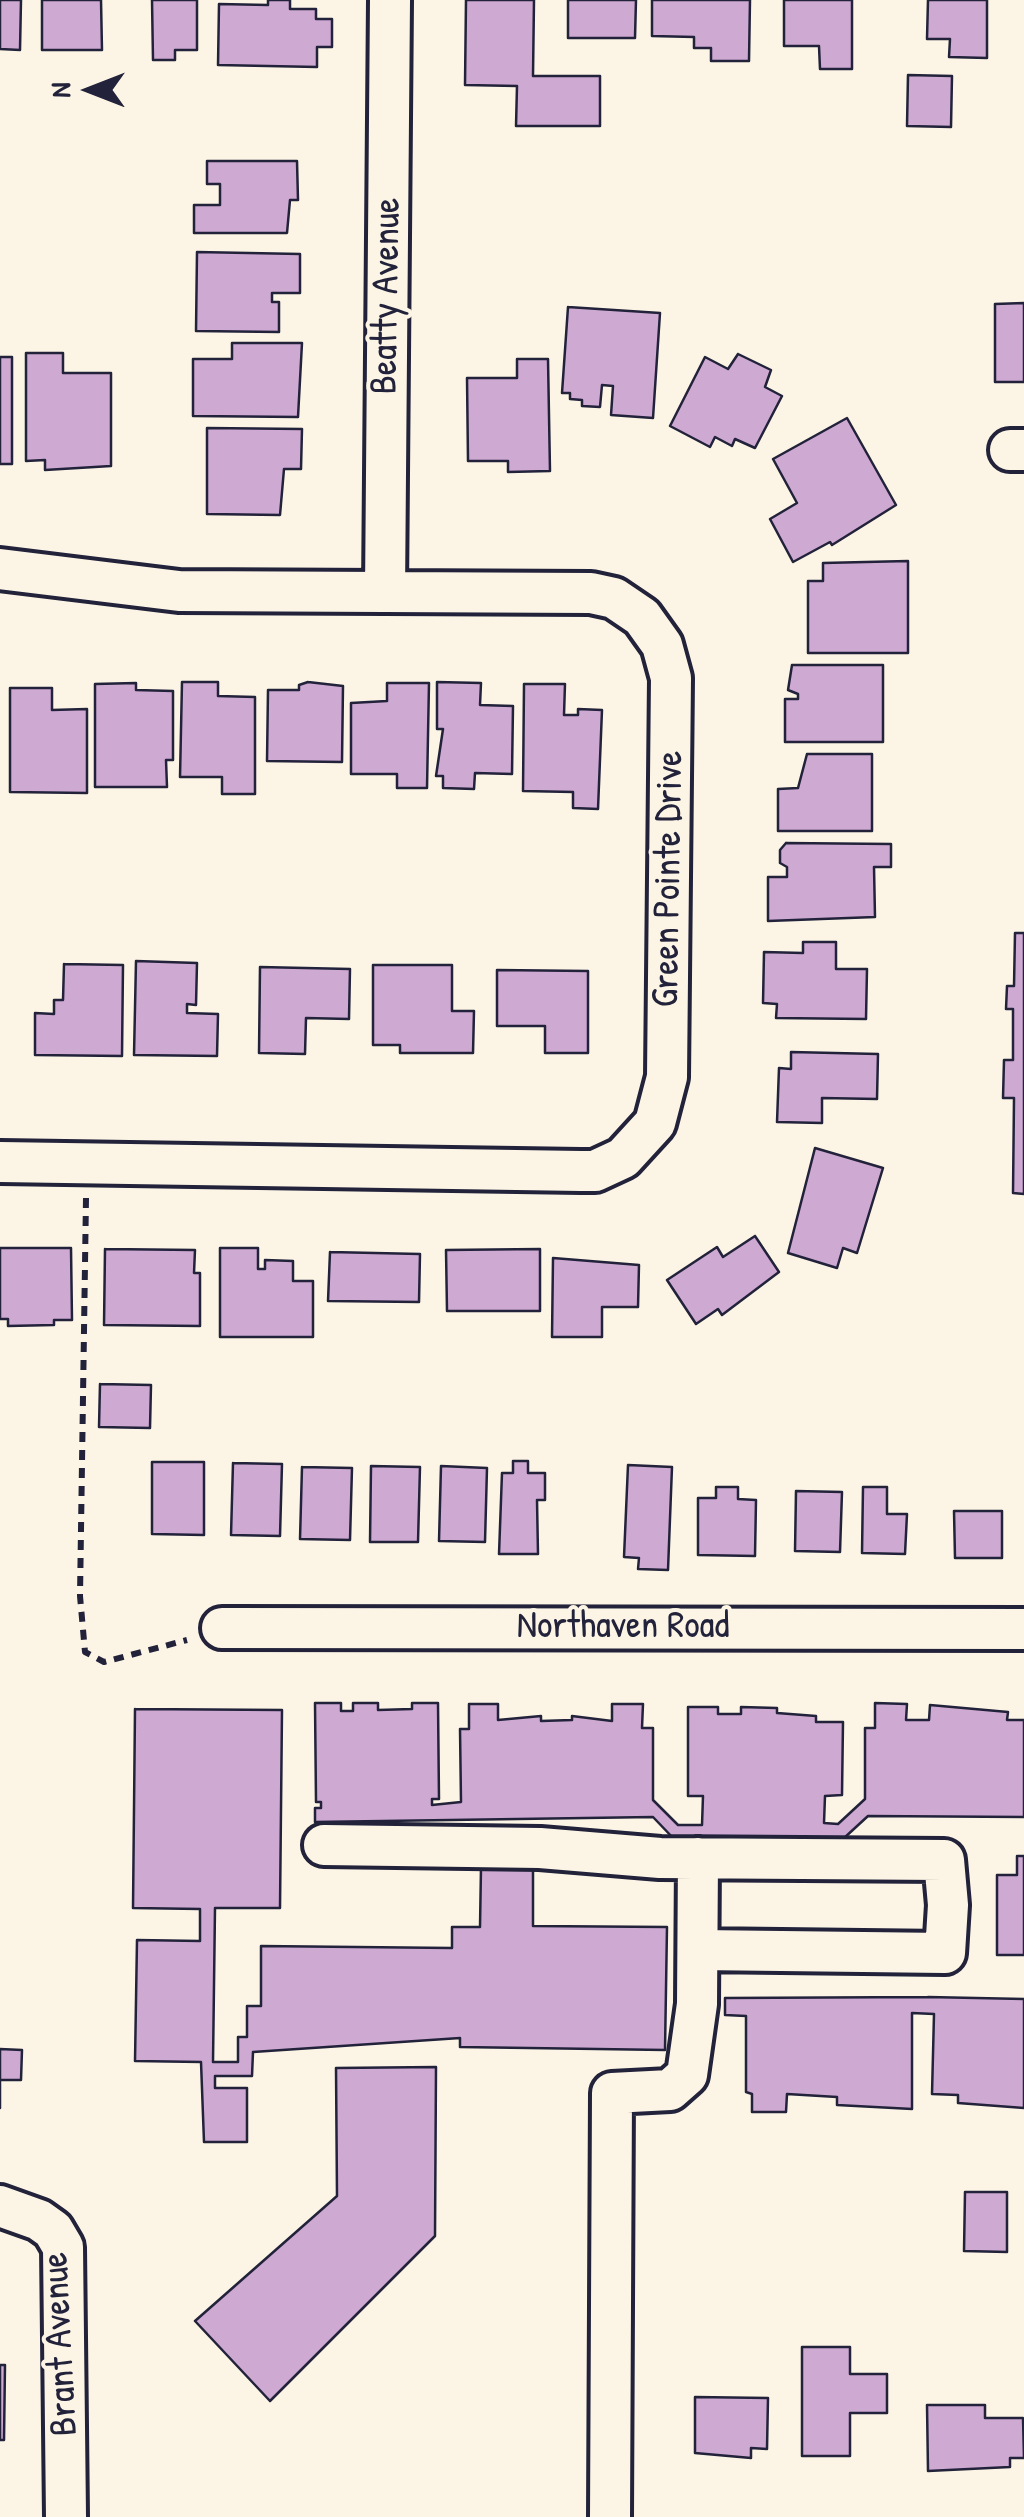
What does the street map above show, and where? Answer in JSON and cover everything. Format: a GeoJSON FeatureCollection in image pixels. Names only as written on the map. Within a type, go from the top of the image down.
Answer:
{"type":"FeatureCollection","features":[{"type":"Feature","properties":{"kind":"street","name":"Beatty Avenue"},"geometry":{"type":"LineString","coordinates":[[385,592],[390,0]]}},
{"type":"Feature","properties":{"kind":"street","name":"Green Pointe Drive"},"geometry":{"type":"LineString","coordinates":[[0,569],[179,591],[591,594],[628,606],[662,645],[671,678],[667,1077],[655,1123],[636,1148],[595,1171],[0,1162]]}},
{"type":"Feature","properties":{"kind":"street","name":"Northaven Road"},"geometry":{"type":"LineString","coordinates":[[222,1628],[1024,1628]]}},
{"type":"Feature","properties":{"kind":"street"},"geometry":{"type":"LineString","coordinates":[[324,1845],[540,1848],[698,1858],[944,1860],[948,1905],[945,1953],[699,1950]]}},
{"type":"Feature","properties":{"kind":"street"},"geometry":{"type":"LineString","coordinates":[[610,2517],[612,2093],[670,2090],[687,2075],[695,2045],[698,1858]]}},
{"type":"Feature","properties":{"kind":"street","name":"Brant Avenue"},"geometry":{"type":"LineString","coordinates":[[0,2206],[39,2220],[54,2230],[64,2247],[66,2517]]}},
{"type":"Feature","properties":{"kind":"path"},"geometry":{"type":"LineString","coordinates":[[86,1163],[80,1596],[85,1652],[104,1662],[136,1657],[222,1628]]}},
{"type":"Feature","properties":{"kind":"building"},"geometry":{"type":"Polygon","coordinates":[[[0,0],[21,0],[20,50],[0,49],[0,0]]]}},
{"type":"Feature","properties":{"kind":"building"},"geometry":{"type":"Polygon","coordinates":[[[42,0],[101,0],[102,50],[42,50],[42,0]]]}},
{"type":"Feature","properties":{"kind":"building"},"geometry":{"type":"Polygon","coordinates":[[[152,0],[197,0],[197,50],[175,50],[175,60],[153,60],[152,0]]]}},
{"type":"Feature","properties":{"kind":"building"},"geometry":{"type":"Polygon","coordinates":[[[268,0],[290,0],[290,9],[316,9],[316,19],[332,19],[332,47],[317,47],[317,67],[218,65],[219,4],[268,5],[268,0]]]}},
{"type":"Feature","properties":{"kind":"building"},"geometry":{"type":"Polygon","coordinates":[[[466,0],[534,0],[533,76],[600,76],[600,126],[516,126],[517,86],[465,85],[466,0]]]}},
{"type":"Feature","properties":{"kind":"building"},"geometry":{"type":"Polygon","coordinates":[[[568,0],[636,0],[635,38],[568,38],[568,0]]]}},
{"type":"Feature","properties":{"kind":"building"},"geometry":{"type":"Polygon","coordinates":[[[652,0],[750,0],[749,61],[711,61],[711,48],[694,48],[694,37],[652,36],[652,0]]]}},
{"type":"Feature","properties":{"kind":"building"},"geometry":{"type":"Polygon","coordinates":[[[784,0],[852,0],[852,69],[820,69],[819,46],[784,46],[784,0]]]}},
{"type":"Feature","properties":{"kind":"building"},"geometry":{"type":"Polygon","coordinates":[[[928,0],[987,0],[987,58],[949,57],[950,39],[927,39],[928,0]]]}},
{"type":"Feature","properties":{"kind":"building"},"geometry":{"type":"Polygon","coordinates":[[[908,75],[952,76],[951,127],[907,126],[908,75]]]}},
{"type":"Feature","properties":{"kind":"building"},"geometry":{"type":"Polygon","coordinates":[[[207,161],[297,161],[298,200],[290,200],[287,233],[194,233],[194,205],[220,205],[220,184],[207,184],[207,161]]]}},
{"type":"Feature","properties":{"kind":"building"},"geometry":{"type":"Polygon","coordinates":[[[197,252],[300,254],[300,293],[272,293],[272,302],[279,302],[279,332],[196,331],[197,252]]]}},
{"type":"Feature","properties":{"kind":"building"},"geometry":{"type":"Polygon","coordinates":[[[1024,303],[1024,382],[995,382],[995,304],[1024,303]]]}},
{"type":"Feature","properties":{"kind":"building"},"geometry":{"type":"Polygon","coordinates":[[[568,307],[660,313],[653,418],[611,415],[613,386],[602,385],[600,407],[582,406],[582,400],[570,399],[570,393],[562,393],[568,307]]]}},
{"type":"Feature","properties":{"kind":"building"},"geometry":{"type":"Polygon","coordinates":[[[232,343],[302,343],[298,417],[193,416],[193,359],[232,359],[232,343]]]}},
{"type":"Feature","properties":{"kind":"building"},"geometry":{"type":"Polygon","coordinates":[[[26,353],[63,353],[63,373],[111,373],[111,466],[45,470],[45,460],[26,461],[26,353]]]}},
{"type":"Feature","properties":{"kind":"building"},"geometry":{"type":"Polygon","coordinates":[[[738,354],[771,370],[765,387],[782,396],[755,448],[735,439],[732,446],[715,437],[710,447],[670,426],[705,357],[728,369],[738,354]]]}},
{"type":"Feature","properties":{"kind":"building"},"geometry":{"type":"Polygon","coordinates":[[[0,357],[12,357],[12,464],[0,464],[0,357]]]}},
{"type":"Feature","properties":{"kind":"building"},"geometry":{"type":"Polygon","coordinates":[[[517,359],[548,359],[550,471],[508,472],[508,461],[468,461],[467,378],[517,378],[517,359]]]}},
{"type":"Feature","properties":{"kind":"building"},"geometry":{"type":"Polygon","coordinates":[[[847,418],[896,505],[832,545],[830,542],[793,562],[770,519],[797,503],[773,459],[847,418]]]}},
{"type":"Feature","properties":{"kind":"building"},"geometry":{"type":"Polygon","coordinates":[[[207,428],[302,429],[301,469],[284,469],[280,515],[207,514],[207,428]]]}},
{"type":"Feature","properties":{"kind":"building"},"geometry":{"type":"Polygon","coordinates":[[[908,561],[908,653],[808,653],[808,581],[823,581],[823,563],[908,561]]]}},
{"type":"Feature","properties":{"kind":"building"},"geometry":{"type":"Polygon","coordinates":[[[792,665],[883,665],[883,742],[785,742],[785,699],[798,699],[798,694],[788,690],[792,665]]]}},
{"type":"Feature","properties":{"kind":"building"},"geometry":{"type":"Polygon","coordinates":[[[182,682],[218,682],[218,696],[255,697],[255,794],[222,794],[222,777],[180,777],[182,682]]]}},
{"type":"Feature","properties":{"kind":"building"},"geometry":{"type":"Polygon","coordinates":[[[308,682],[343,686],[342,762],[267,761],[268,690],[299,690],[299,685],[308,682]]]}},
{"type":"Feature","properties":{"kind":"building"},"geometry":{"type":"Polygon","coordinates":[[[437,682],[481,683],[480,705],[513,706],[512,774],[475,773],[474,789],[443,788],[443,776],[436,776],[443,729],[437,729],[437,682]]]}},
{"type":"Feature","properties":{"kind":"building"},"geometry":{"type":"Polygon","coordinates":[[[136,683],[136,690],[173,691],[173,760],[166,760],[167,787],[95,787],[95,684],[136,683]]]}},
{"type":"Feature","properties":{"kind":"building"},"geometry":{"type":"Polygon","coordinates":[[[387,683],[429,683],[427,788],[397,788],[397,774],[351,774],[351,703],[387,701],[387,683]]]}},
{"type":"Feature","properties":{"kind":"building"},"geometry":{"type":"Polygon","coordinates":[[[524,684],[565,684],[564,715],[578,715],[578,709],[602,710],[598,809],[573,808],[573,792],[523,791],[524,684]]]}},
{"type":"Feature","properties":{"kind":"building"},"geometry":{"type":"Polygon","coordinates":[[[10,688],[52,688],[52,710],[87,709],[87,793],[10,792],[10,688]]]}},
{"type":"Feature","properties":{"kind":"building"},"geometry":{"type":"Polygon","coordinates":[[[807,754],[872,754],[872,831],[778,831],[778,789],[798,788],[807,754]]]}},
{"type":"Feature","properties":{"kind":"building"},"geometry":{"type":"Polygon","coordinates":[[[786,843],[891,844],[891,867],[874,867],[875,917],[768,921],[768,877],[787,877],[787,867],[780,863],[780,850],[786,843]]]}},
{"type":"Feature","properties":{"kind":"building"},"geometry":{"type":"Polygon","coordinates":[[[1015,933],[1024,933],[1024,1194],[1013,1193],[1014,1098],[1003,1098],[1004,1060],[1013,1060],[1013,1009],[1006,1009],[1007,986],[1014,986],[1015,933]]]}},
{"type":"Feature","properties":{"kind":"building"},"geometry":{"type":"Polygon","coordinates":[[[803,942],[836,942],[836,969],[867,969],[866,1019],[776,1018],[777,1004],[763,1003],[764,952],[803,953],[803,942]]]}},
{"type":"Feature","properties":{"kind":"building"},"geometry":{"type":"Polygon","coordinates":[[[136,961],[197,963],[196,1005],[187,1004],[187,1013],[218,1014],[217,1056],[134,1055],[136,961]]]}},
{"type":"Feature","properties":{"kind":"building"},"geometry":{"type":"Polygon","coordinates":[[[64,964],[123,965],[122,1056],[35,1055],[35,1013],[54,1014],[54,1000],[63,1000],[64,964]]]}},
{"type":"Feature","properties":{"kind":"building"},"geometry":{"type":"Polygon","coordinates":[[[373,965],[452,965],[452,1011],[474,1011],[473,1053],[400,1053],[400,1045],[373,1045],[373,965]]]}},
{"type":"Feature","properties":{"kind":"building"},"geometry":{"type":"Polygon","coordinates":[[[260,967],[350,969],[349,1019],[306,1018],[305,1054],[259,1053],[260,967]]]}},
{"type":"Feature","properties":{"kind":"building"},"geometry":{"type":"Polygon","coordinates":[[[497,970],[588,971],[588,1053],[545,1053],[545,1026],[497,1026],[497,970]]]}},
{"type":"Feature","properties":{"kind":"building"},"geometry":{"type":"Polygon","coordinates":[[[791,1052],[878,1054],[877,1099],[822,1098],[822,1123],[777,1122],[779,1068],[791,1069],[791,1052]]]}},
{"type":"Feature","properties":{"kind":"building"},"geometry":{"type":"Polygon","coordinates":[[[815,1148],[883,1168],[857,1253],[843,1248],[837,1268],[788,1253],[815,1148]]]}},
{"type":"Feature","properties":{"kind":"building"},"geometry":{"type":"Polygon","coordinates":[[[755,1236],[779,1272],[722,1315],[718,1309],[696,1324],[667,1280],[717,1247],[723,1257],[755,1236]]]}},
{"type":"Feature","properties":{"kind":"building"},"geometry":{"type":"Polygon","coordinates":[[[0,1248],[71,1248],[72,1320],[54,1320],[54,1325],[8,1326],[8,1319],[0,1319],[0,1248]]]}},
{"type":"Feature","properties":{"kind":"building"},"geometry":{"type":"Polygon","coordinates":[[[220,1248],[258,1248],[258,1269],[265,1269],[265,1260],[293,1261],[293,1281],[313,1281],[313,1337],[220,1337],[220,1248]]]}},
{"type":"Feature","properties":{"kind":"building"},"geometry":{"type":"Polygon","coordinates":[[[105,1249],[195,1250],[194,1273],[200,1273],[200,1326],[104,1325],[105,1249]]]}},
{"type":"Feature","properties":{"kind":"building"},"geometry":{"type":"Polygon","coordinates":[[[540,1249],[540,1311],[447,1311],[446,1250],[540,1249]]]}},
{"type":"Feature","properties":{"kind":"building"},"geometry":{"type":"Polygon","coordinates":[[[330,1252],[420,1254],[419,1302],[328,1301],[330,1252]]]}},
{"type":"Feature","properties":{"kind":"building"},"geometry":{"type":"Polygon","coordinates":[[[553,1258],[639,1265],[638,1307],[602,1307],[602,1337],[552,1337],[553,1258]]]}},
{"type":"Feature","properties":{"kind":"building"},"geometry":{"type":"Polygon","coordinates":[[[100,1384],[151,1385],[150,1428],[99,1427],[100,1384]]]}},
{"type":"Feature","properties":{"kind":"building"},"geometry":{"type":"Polygon","coordinates":[[[513,1461],[528,1461],[528,1473],[545,1473],[545,1500],[537,1500],[538,1554],[499,1554],[502,1473],[513,1473],[513,1461]]]}},
{"type":"Feature","properties":{"kind":"building"},"geometry":{"type":"Polygon","coordinates":[[[152,1462],[204,1462],[204,1535],[152,1534],[152,1462]]]}},
{"type":"Feature","properties":{"kind":"building"},"geometry":{"type":"Polygon","coordinates":[[[233,1463],[282,1464],[280,1536],[231,1535],[233,1463]]]}},
{"type":"Feature","properties":{"kind":"building"},"geometry":{"type":"Polygon","coordinates":[[[628,1465],[672,1467],[668,1570],[638,1569],[639,1558],[624,1557],[628,1465]]]}},
{"type":"Feature","properties":{"kind":"building"},"geometry":{"type":"Polygon","coordinates":[[[371,1466],[420,1467],[418,1542],[370,1542],[371,1466]]]}},
{"type":"Feature","properties":{"kind":"building"},"geometry":{"type":"Polygon","coordinates":[[[441,1466],[487,1468],[485,1542],[439,1541],[441,1466]]]}},
{"type":"Feature","properties":{"kind":"building"},"geometry":{"type":"Polygon","coordinates":[[[302,1467],[352,1468],[350,1540],[300,1539],[302,1467]]]}},
{"type":"Feature","properties":{"kind":"building"},"geometry":{"type":"Polygon","coordinates":[[[716,1487],[738,1487],[738,1499],[756,1500],[755,1556],[698,1555],[698,1498],[716,1498],[716,1487]]]}},
{"type":"Feature","properties":{"kind":"building"},"geometry":{"type":"Polygon","coordinates":[[[863,1487],[887,1487],[887,1514],[907,1514],[905,1554],[862,1553],[863,1487]]]}},
{"type":"Feature","properties":{"kind":"building"},"geometry":{"type":"Polygon","coordinates":[[[796,1491],[842,1492],[840,1552],[795,1551],[796,1491]]]}},
{"type":"Feature","properties":{"kind":"building"},"geometry":{"type":"Polygon","coordinates":[[[954,1511],[1002,1511],[1002,1558],[955,1558],[954,1511]]]}},
{"type":"Feature","properties":{"kind":"building"},"geometry":{"type":"Polygon","coordinates":[[[315,1703],[341,1703],[341,1711],[353,1711],[353,1703],[378,1703],[378,1710],[412,1709],[412,1703],[438,1703],[439,1799],[432,1799],[432,1805],[461,1802],[460,1729],[469,1729],[469,1704],[498,1704],[498,1720],[541,1716],[541,1721],[572,1720],[572,1716],[612,1721],[612,1704],[643,1704],[642,1728],[653,1728],[653,1800],[678,1825],[702,1825],[703,1796],[688,1796],[688,1707],[718,1707],[718,1714],[741,1714],[741,1707],[777,1708],[777,1713],[816,1716],[816,1722],[843,1722],[842,1795],[825,1796],[824,1823],[838,1824],[865,1799],[865,1728],[875,1728],[875,1703],[907,1704],[906,1720],[929,1720],[930,1705],[1008,1712],[1007,1720],[1024,1720],[1024,1817],[868,1816],[843,1839],[675,1840],[653,1817],[315,1822],[315,1808],[321,1808],[321,1802],[316,1802],[315,1703]]]}},
{"type":"Feature","properties":{"kind":"building"},"geometry":{"type":"Polygon","coordinates":[[[135,1709],[282,1710],[280,1908],[215,1908],[213,2062],[238,2062],[238,2037],[247,2037],[247,2006],[261,2006],[261,1946],[452,1948],[452,1927],[480,1927],[481,1867],[533,1867],[533,1926],[667,1927],[665,2050],[460,2047],[460,2038],[253,2052],[252,2076],[215,2076],[215,2088],[247,2088],[247,2142],[204,2142],[201,2062],[135,2061],[137,1940],[200,1941],[200,1909],[133,1908],[135,1709]]]}},
{"type":"Feature","properties":{"kind":"building"},"geometry":{"type":"Polygon","coordinates":[[[1017,1856],[1024,1856],[1024,1955],[997,1955],[997,1875],[1017,1875],[1017,1856]]]}},
{"type":"Feature","properties":{"kind":"building"},"geometry":{"type":"Polygon","coordinates":[[[725,1998],[1024,1999],[1024,2108],[958,2103],[958,2095],[932,2094],[934,2014],[912,2013],[912,2109],[837,2105],[837,2097],[787,2094],[786,2112],[752,2112],[752,2094],[746,2092],[746,2016],[725,2015],[725,1998]]]}},
{"type":"Feature","properties":{"kind":"building"},"geometry":{"type":"Polygon","coordinates":[[[0,2049],[22,2050],[21,2080],[0,2080],[0,2049]]]}},
{"type":"Feature","properties":{"kind":"building"},"geometry":{"type":"Polygon","coordinates":[[[436,2067],[435,2236],[270,2401],[195,2321],[337,2196],[336,2068],[436,2067]]]}},
{"type":"Feature","properties":{"kind":"building"},"geometry":{"type":"Polygon","coordinates":[[[965,2192],[1007,2192],[1007,2252],[964,2251],[965,2192]]]}},
{"type":"Feature","properties":{"kind":"building"},"geometry":{"type":"Polygon","coordinates":[[[802,2347],[850,2347],[850,2374],[887,2374],[887,2413],[850,2413],[850,2456],[802,2456],[802,2347]]]}},
{"type":"Feature","properties":{"kind":"building"},"geometry":{"type":"Polygon","coordinates":[[[0,2365],[5,2365],[4,2440],[0,2440],[0,2365]]]}},
{"type":"Feature","properties":{"kind":"building"},"geometry":{"type":"Polygon","coordinates":[[[695,2397],[768,2398],[767,2449],[751,2448],[751,2458],[695,2453],[695,2397]]]}},
{"type":"Feature","properties":{"kind":"building"},"geometry":{"type":"Polygon","coordinates":[[[927,2405],[985,2405],[985,2418],[1023,2418],[1024,2458],[1010,2458],[1010,2467],[928,2471],[927,2405]]]}}]}
